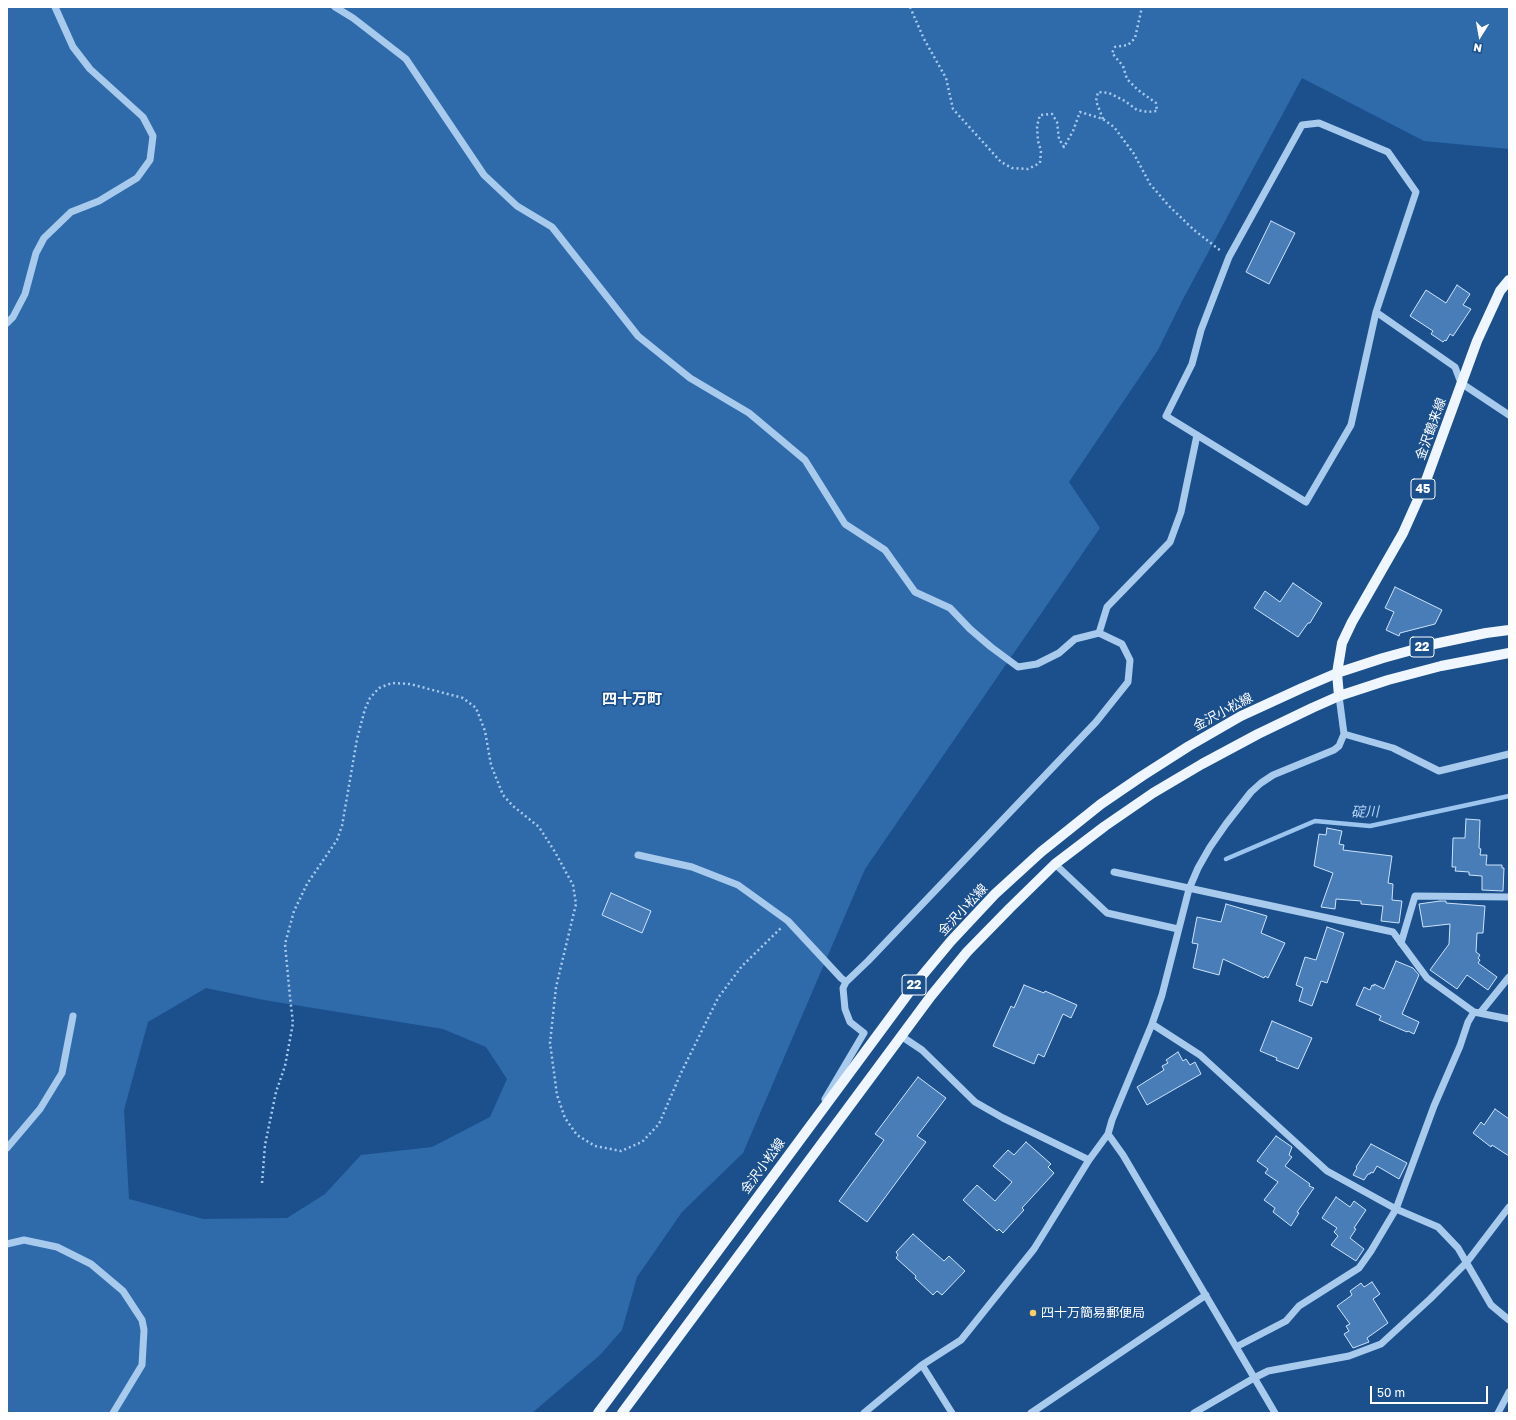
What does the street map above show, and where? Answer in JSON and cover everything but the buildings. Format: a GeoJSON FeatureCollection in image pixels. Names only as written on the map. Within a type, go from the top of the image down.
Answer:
{"type":"FeatureCollection","features":[{"type":"Feature","properties":{"kind":"main road","name":"金沢鶴来線"},"geometry":{"type":"LineString","coordinates":[[1339,696],[1337,673],[1342,643],[1352,622],[1403,533],[1424,486],[1477,341],[1500,291],[1509,280]]}},
{"type":"Feature","properties":{"kind":"main road","name":"金沢小松線"},"geometry":{"type":"LineString","coordinates":[[598,1413],[916,982],[951,941],[995,894],[1041,852],[1101,804],[1189,746],[1241,716],[1337,673],[1382,658],[1434,644],[1486,633],[1509,630]]}},
{"type":"Feature","properties":{"kind":"main road","name":"22"},"geometry":{"type":"LineString","coordinates":[[622,1413],[931,996],[967,952],[1055,864],[1111,821],[1153,793],[1202,764],[1258,734],[1339,696],[1388,680],[1442,666],[1509,653]]}},
{"type":"Feature","properties":{"kind":"street"},"geometry":{"type":"LineString","coordinates":[[7,323],[13,318],[25,294],[36,253],[44,238],[71,212],[99,201],[137,178],[150,160],[153,136],[143,116],[90,69],[73,47],[56,7]]}},
{"type":"Feature","properties":{"kind":"street"},"geometry":{"type":"LineString","coordinates":[[335,7],[353,18],[406,59],[484,175],[516,206],[552,227],[638,336],[690,378],[749,413],[805,460],[845,524],[885,550],[915,592],[950,608],[970,629],[1018,667],[1037,664],[1059,653],[1074,639],[1099,633],[1122,644],[1130,660],[1128,682],[1096,722],[868,961],[846,982],[843,988],[845,1009],[850,1022],[864,1033],[810,1124]]}},
{"type":"Feature","properties":{"kind":"street"},"geometry":{"type":"LineString","coordinates":[[1319,123],[1388,152],[1416,192],[1376,312],[1351,426],[1306,502],[1166,416],[1192,364],[1201,330],[1230,258],[1302,125],[1319,123]]}},
{"type":"Feature","properties":{"kind":"street"},"geometry":{"type":"LineString","coordinates":[[1376,312],[1455,367],[1461,383],[1509,415]]}},
{"type":"Feature","properties":{"kind":"street"},"geometry":{"type":"LineString","coordinates":[[1099,633],[1107,607],[1170,542],[1181,512],[1197,435]]}},
{"type":"Feature","properties":{"kind":"street"},"geometry":{"type":"LineString","coordinates":[[864,1413],[922,1365],[961,1340],[1034,1249],[1089,1160],[1108,1134],[1112,1120],[1152,1024],[1170,966],[1188,889],[1210,847],[1251,792],[1262,783],[1273,775],[1334,750],[1342,740],[1344,734],[1339,696]]}},
{"type":"Feature","properties":{"kind":"street"},"geometry":{"type":"LineString","coordinates":[[1344,734],[1393,748],[1439,771],[1509,754]]}},
{"type":"Feature","properties":{"kind":"street"},"geometry":{"type":"LineString","coordinates":[[638,855],[692,867],[738,885],[788,921],[846,982]]}},
{"type":"Feature","properties":{"kind":"street"},"geometry":{"type":"LineString","coordinates":[[1055,864],[1107,913],[1178,929]]}},
{"type":"Feature","properties":{"kind":"street"},"geometry":{"type":"LineString","coordinates":[[1114,872],[1393,932],[1427,978],[1477,1012],[1509,1019]]}},
{"type":"Feature","properties":{"kind":"street"},"geometry":{"type":"LineString","coordinates":[[1401,943],[1415,896],[1509,897]]}},
{"type":"Feature","properties":{"kind":"street"},"geometry":{"type":"LineString","coordinates":[[1236,1347],[1286,1321],[1299,1306],[1359,1268],[1396,1208],[1434,1106],[1460,1046],[1468,1022],[1509,977]]}},
{"type":"Feature","properties":{"kind":"street"},"geometry":{"type":"LineString","coordinates":[[7,1148],[40,1109],[62,1073],[73,1016]]}},
{"type":"Feature","properties":{"kind":"street"},"geometry":{"type":"LineString","coordinates":[[1152,1024],[1200,1055],[1327,1171],[1396,1208],[1438,1227],[1458,1248],[1491,1306],[1509,1320]]}},
{"type":"Feature","properties":{"kind":"street"},"geometry":{"type":"LineString","coordinates":[[901,1036],[922,1050],[975,1102],[1003,1118],[1089,1160]]}},
{"type":"Feature","properties":{"kind":"street"},"geometry":{"type":"LineString","coordinates":[[1108,1134],[1124,1155],[1275,1413]]}},
{"type":"Feature","properties":{"kind":"street"},"geometry":{"type":"LineString","coordinates":[[1194,1413],[1268,1371],[1349,1356],[1381,1344],[1430,1299],[1467,1262],[1509,1207]]}},
{"type":"Feature","properties":{"kind":"street"},"geometry":{"type":"LineString","coordinates":[[7,1244],[24,1240],[57,1247],[91,1264],[123,1291],[142,1320],[144,1330],[142,1365],[113,1413]]}},
{"type":"Feature","properties":{"kind":"street"},"geometry":{"type":"LineString","coordinates":[[1031,1413],[1206,1295]]}},
{"type":"Feature","properties":{"kind":"street"},"geometry":{"type":"LineString","coordinates":[[922,1365],[952,1413]]}},
{"type":"Feature","properties":{"kind":"street"},"geometry":{"type":"LineString","coordinates":[[1498,1413],[1509,1392]]}},
{"type":"Feature","properties":{"kind":"path"},"geometry":{"type":"LineString","coordinates":[[910,7],[924,39],[946,78],[953,108],[1001,162],[1012,168],[1028,169],[1040,163],[1041,151],[1036,126],[1040,115],[1052,114],[1057,122],[1058,139],[1064,147],[1073,131],[1080,112],[1103,119],[1114,128],[1134,154],[1150,184],[1169,206],[1194,230],[1230,258]]}},
{"type":"Feature","properties":{"kind":"path"},"geometry":{"type":"LineString","coordinates":[[1103,119],[1096,101],[1098,92],[1109,93],[1137,110],[1148,112],[1157,110],[1156,104],[1127,79],[1123,66],[1112,53],[1115,47],[1128,45],[1134,38],[1142,7]]}},
{"type":"Feature","properties":{"kind":"path"},"geometry":{"type":"LineString","coordinates":[[262,1183],[265,1145],[276,1092],[285,1066],[294,1023],[285,944],[294,911],[307,884],[337,840],[342,826],[357,739],[365,709],[370,698],[379,688],[392,683],[410,684],[463,698],[476,708],[485,731],[491,765],[503,795],[513,806],[539,827],[573,885],[576,904],[556,987],[550,1043],[556,1095],[565,1118],[577,1134],[595,1146],[621,1151],[642,1142],[659,1124],[681,1073],[718,998],[742,966],[788,921]]}},
{"type":"Feature","properties":{"kind":"shaded area"},"geometry":{"type":"Polygon","coordinates":[[[7,7],[1509,7],[1509,149],[1424,141],[1302,78],[1182,301],[1158,350],[1069,482],[1100,528],[865,869],[743,1153],[682,1212],[637,1277],[622,1330],[600,1355],[532,1413],[7,1413],[7,7]],[[206,988],[148,1022],[124,1110],[129,1199],[203,1219],[287,1218],[325,1194],[361,1155],[432,1147],[490,1117],[507,1079],[486,1047],[443,1029],[264,1000],[206,988]]]}},
{"type":"Feature","properties":{"kind":"waterway","name":"碇川"},"geometry":{"type":"LineString","coordinates":[[1226,859],[1315,821],[1370,826],[1509,796]]}},
{"type":"Feature","properties":{"kind":"place","name":"四十万簡易郵便局"},"geometry":{"type":"Point","coordinates":[1033,1313]}},
{"type":"Feature","properties":{"kind":"district","name":"四十万町"},"geometry":{"type":"Point","coordinates":[632,699]}}]}
